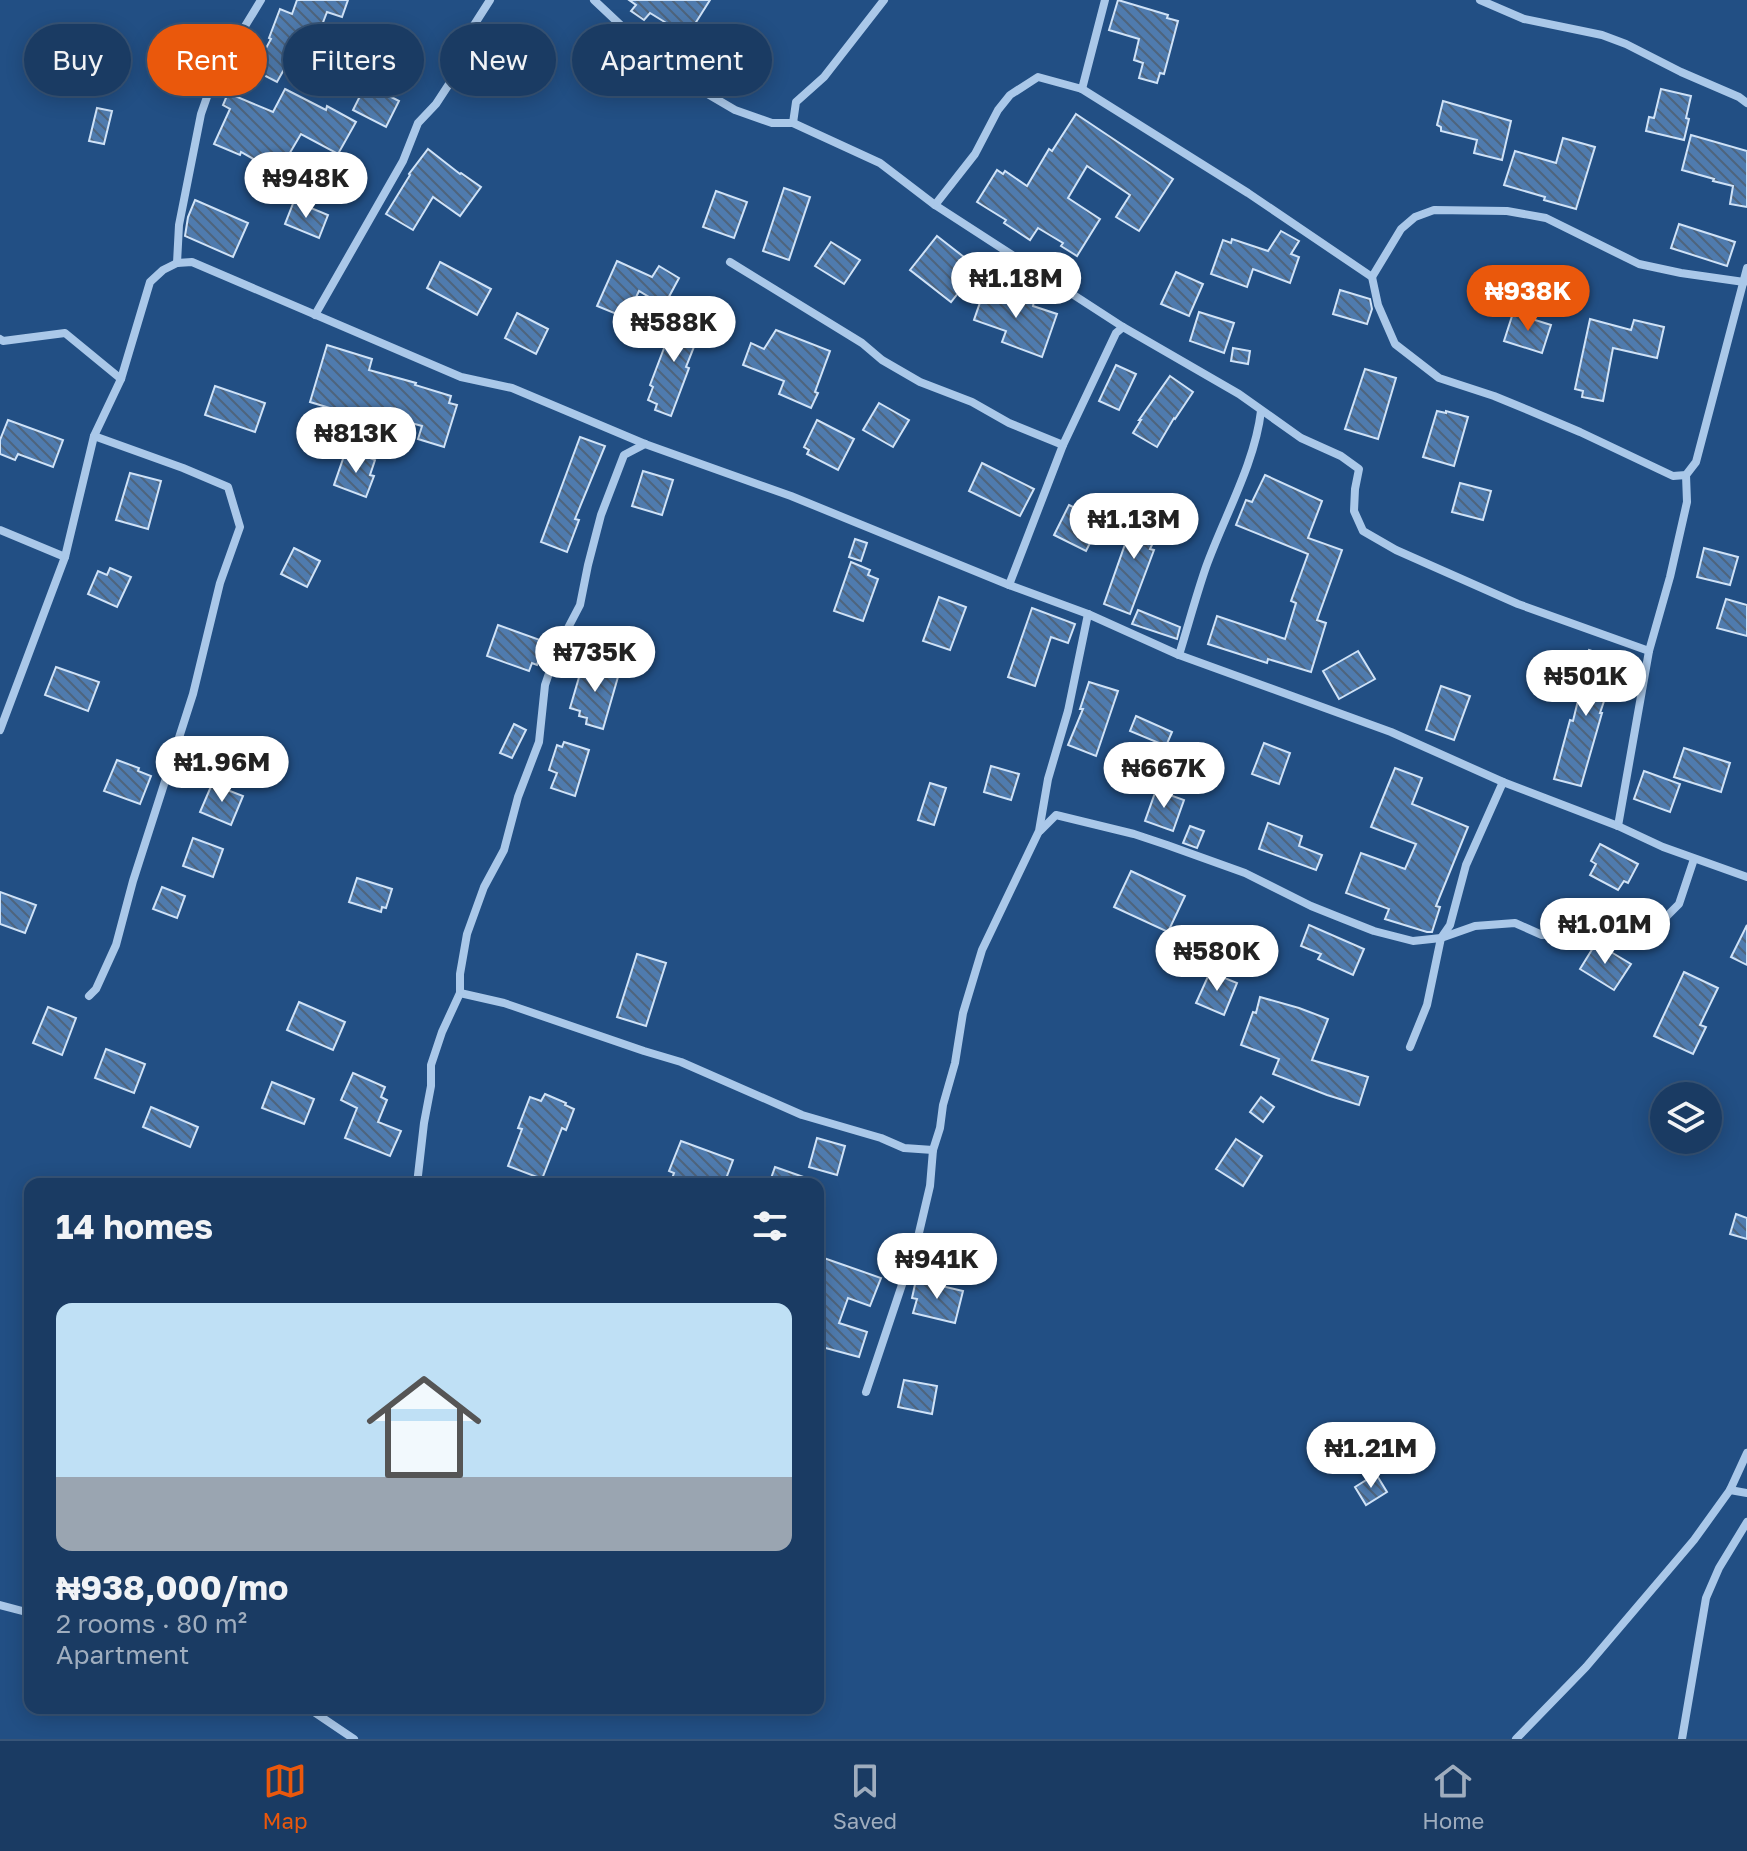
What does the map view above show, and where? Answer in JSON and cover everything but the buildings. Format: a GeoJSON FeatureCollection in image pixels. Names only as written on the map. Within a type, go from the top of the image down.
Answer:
{"type":"FeatureCollection","features":[{"type":"Feature","properties":{"kind":"street"},"geometry":{"type":"LineString","coordinates":[[177,263],[179,225],[201,114],[214,77],[261,0]]}},
{"type":"Feature","properties":{"kind":"street"},"geometry":{"type":"LineString","coordinates":[[315,315],[403,161],[418,123],[436,104],[453,78],[458,50],[490,0]]}},
{"type":"Feature","properties":{"kind":"street"},"geometry":{"type":"LineString","coordinates":[[793,123],[796,102],[824,77],[884,0]]}},
{"type":"Feature","properties":{"kind":"street"},"geometry":{"type":"LineString","coordinates":[[1082,89],[1105,0]]}},
{"type":"Feature","properties":{"kind":"street"},"geometry":{"type":"LineString","coordinates":[[1480,0],[1524,19],[1602,35],[1626,44],[1747,103]]}},
{"type":"Feature","properties":{"kind":"street"},"geometry":{"type":"LineString","coordinates":[[598,1],[645,48],[706,93],[735,110],[772,123],[793,123],[880,163],[935,205],[1123,327],[1239,394],[1301,438],[1341,456],[1359,469],[1354,511],[1363,531],[1396,550],[1518,604],[1649,651]]}},
{"type":"Feature","properties":{"kind":"street"},"geometry":{"type":"LineString","coordinates":[[935,205],[975,154],[998,110],[1010,95],[1038,77],[1082,89],[1248,193],[1372,277]]}},
{"type":"Feature","properties":{"kind":"street"},"geometry":{"type":"LineString","coordinates":[[1686,475],[1673,476],[1567,426],[1494,396],[1439,378],[1395,344],[1378,305],[1372,277],[1401,229],[1415,217],[1434,210],[1507,211],[1546,218],[1639,264],[1744,282]]}},
{"type":"Feature","properties":{"kind":"street"},"geometry":{"type":"LineString","coordinates":[[0,730],[2,715],[65,557],[94,436],[121,379],[150,282],[177,263],[192,262],[461,377],[512,388],[645,444],[791,496],[1088,614],[1179,655],[1391,732],[1503,782],[1694,859],[1747,877]]}},
{"type":"Feature","properties":{"kind":"street"},"geometry":{"type":"LineString","coordinates":[[730,262],[920,382],[972,402],[1009,423],[1063,445]]}},
{"type":"Feature","properties":{"kind":"street"},"geometry":{"type":"LineString","coordinates":[[1618,826],[1649,651],[1687,502],[1686,475],[1696,462],[1747,268]]}},
{"type":"Feature","properties":{"kind":"street"},"geometry":{"type":"LineString","coordinates":[[1009,585],[1063,445],[1116,333],[1123,327]]}},
{"type":"Feature","properties":{"kind":"street"},"geometry":{"type":"LineString","coordinates":[[0,339],[65,333],[121,379]]}},
{"type":"Feature","properties":{"kind":"street"},"geometry":{"type":"LineString","coordinates":[[1179,655],[1206,565],[1225,524],[1259,429],[1261,411]]}},
{"type":"Feature","properties":{"kind":"street"},"geometry":{"type":"LineString","coordinates":[[89,996],[96,989],[116,945],[133,881],[193,694],[220,583],[240,527],[228,487],[94,436]]}},
{"type":"Feature","properties":{"kind":"street"},"geometry":{"type":"LineString","coordinates":[[418,1178],[431,1086],[431,1065],[460,993],[467,934],[484,887],[504,850],[518,797],[539,742],[545,685],[558,647],[580,605],[601,515],[624,455],[645,444]]}},
{"type":"Feature","properties":{"kind":"street"},"geometry":{"type":"LineString","coordinates":[[0,530],[65,557]]}},
{"type":"Feature","properties":{"kind":"street"},"geometry":{"type":"LineString","coordinates":[[866,1392],[918,1237],[930,1186],[933,1150],[955,1063],[963,1013],[982,950],[1039,831],[1048,779],[1068,711],[1088,614]]}},
{"type":"Feature","properties":{"kind":"street"},"geometry":{"type":"LineString","coordinates":[[1410,1047],[1427,1005],[1441,938],[1450,925],[1466,865],[1503,782]]}},
{"type":"Feature","properties":{"kind":"street"},"geometry":{"type":"LineString","coordinates":[[1039,831],[1056,815],[1134,834],[1245,873],[1311,906],[1374,931],[1413,941],[1441,938],[1475,926],[1515,923],[1542,935],[1566,934],[1596,922],[1625,925],[1661,922],[1679,904],[1694,859]]}},
{"type":"Feature","properties":{"kind":"street"},"geometry":{"type":"LineString","coordinates":[[460,993],[504,1003],[681,1062],[802,1115],[881,1138],[904,1148],[933,1150]]}},
{"type":"Feature","properties":{"kind":"street"},"geometry":{"type":"LineString","coordinates":[[1516,1739],[1596,1656],[1694,1540],[1730,1490],[1747,1453]]}},
{"type":"Feature","properties":{"kind":"street"},"geometry":{"type":"LineString","coordinates":[[1730,1490],[1747,1493]]}},
{"type":"Feature","properties":{"kind":"street"},"geometry":{"type":"LineString","coordinates":[[1682,1739],[1706,1598],[1719,1568],[1747,1522]]}},
{"type":"Feature","properties":{"kind":"street"},"geometry":{"type":"LineString","coordinates":[[0,1605],[24,1611]]}},
{"type":"Feature","properties":{"kind":"street"},"geometry":{"type":"LineString","coordinates":[[317,1714],[354,1739]]}}]}
